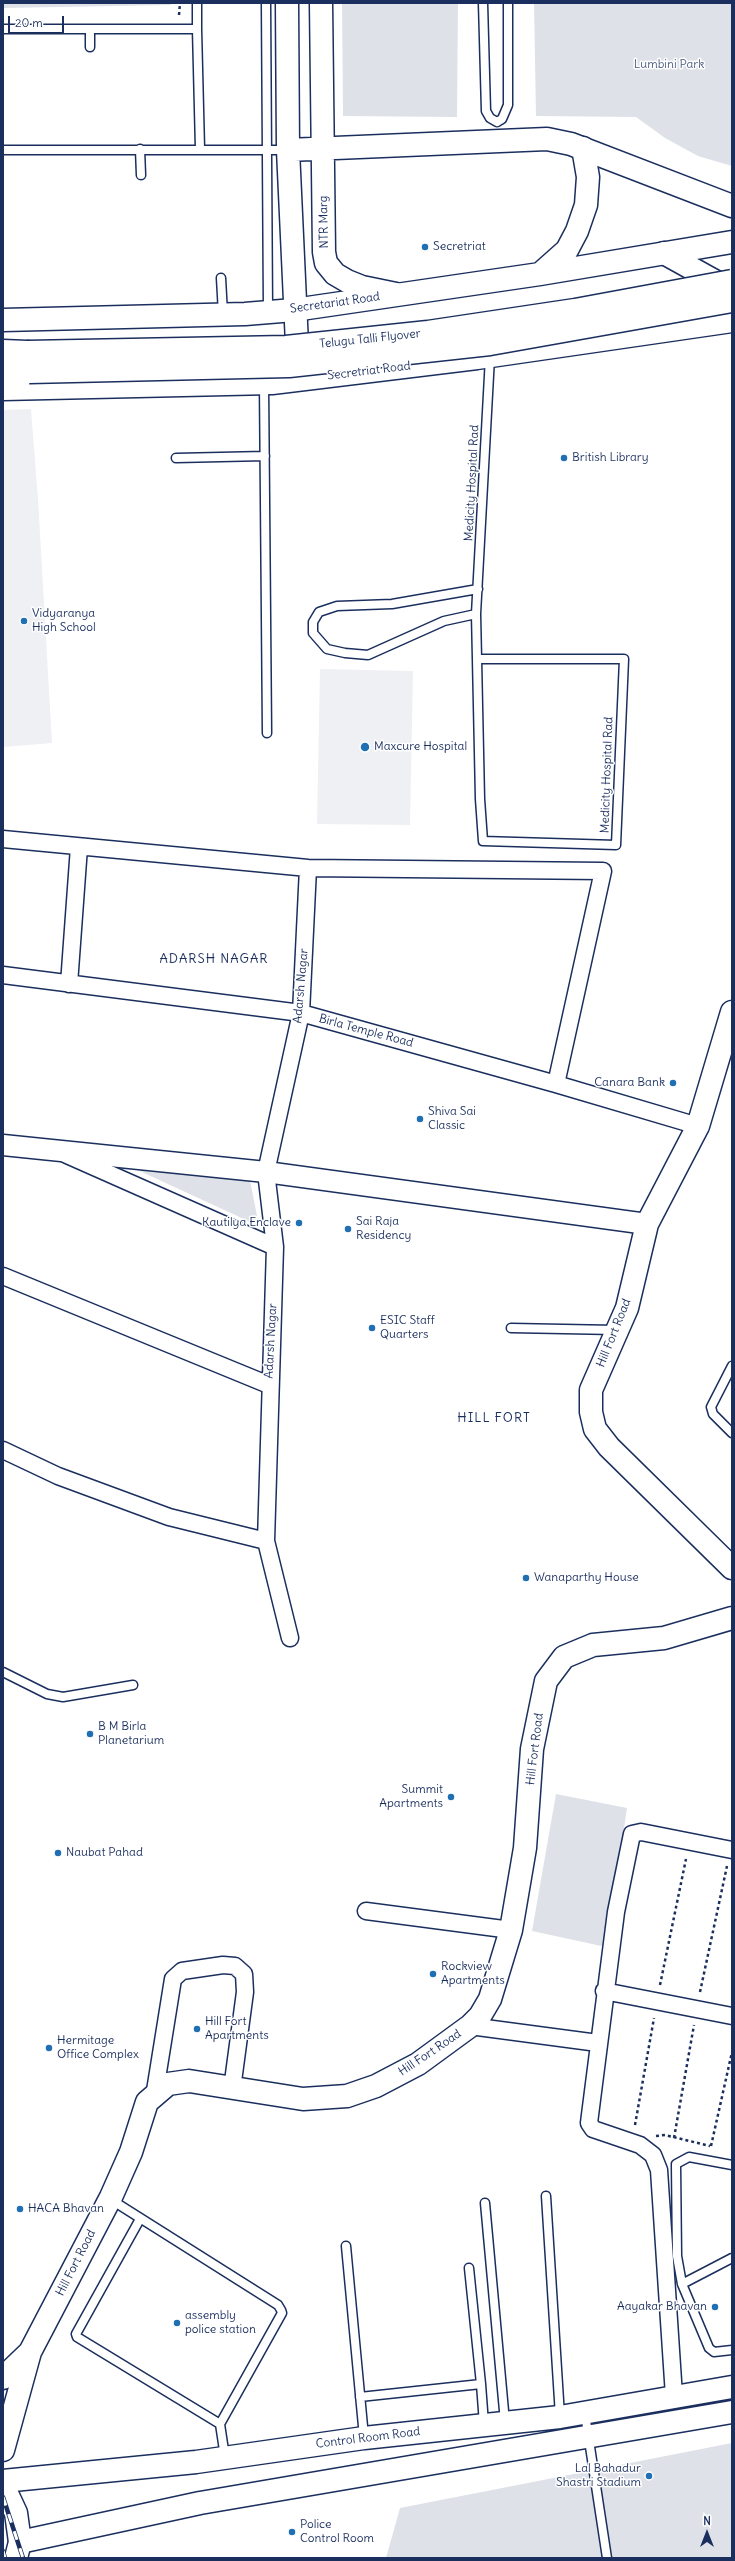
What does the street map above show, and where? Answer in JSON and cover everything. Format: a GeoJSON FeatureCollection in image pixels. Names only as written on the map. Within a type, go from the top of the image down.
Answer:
{"type":"FeatureCollection","features":[{"type":"Feature","properties":{"kind":"main road"},"geometry":{"type":"LineString","coordinates":[[287,3],[288,150],[294,310],[299,379]]}},
{"type":"Feature","properties":{"kind":"main road","name":"NTR Marg"},"geometry":{"type":"LineString","coordinates":[[321,3],[326,263],[335,274],[347,281],[362,287],[398,294]]}},
{"type":"Feature","properties":{"kind":"main road"},"geometry":{"type":"LineString","coordinates":[[288,150],[497,131],[547,139],[583,148],[732,206]]}},
{"type":"Feature","properties":{"kind":"main road"},"geometry":{"type":"LineString","coordinates":[[540,274],[567,250],[577,231],[586,204],[588,177],[583,148]]}},
{"type":"Feature","properties":{"kind":"main road","name":"Secretariat Road"},"geometry":{"type":"LineString","coordinates":[[3,320],[223,314],[294,310],[540,274],[664,253],[726,248]]}},
{"type":"Feature","properties":{"kind":"main road"},"geometry":{"type":"LineString","coordinates":[[664,253],[732,291]]}},
{"type":"Feature","properties":{"kind":"main road","name":"Telugu Talli Flyover"},"geometry":{"type":"LineString","coordinates":[[3,371],[28,362],[294,347],[428,332],[575,310],[732,281]]}},
{"type":"Feature","properties":{"kind":"main road","name":"Telugu Talli Flyover"},"geometry":{"type":"LineString","coordinates":[[3,351],[28,362],[289,366],[490,344],[732,301]]}},
{"type":"Feature","properties":{"kind":"main road","name":"Secretriat Road"},"geometry":{"type":"LineString","coordinates":[[3,389],[264,383],[490,356],[732,321]]}},
{"type":"Feature","properties":{"kind":"main road","name":"Hill Fort Road"},"geometry":{"type":"LineString","coordinates":[[732,1012],[698,1126],[647,1224],[626,1308],[591,1390],[591,1412],[595,1429],[609,1447],[732,1568]]}},
{"type":"Feature","properties":{"kind":"main road","name":"Hill Fort Road"},"geometry":{"type":"LineString","coordinates":[[3,2450],[30,2352],[110,2198],[131,2152],[147,2102],[168,2084],[189,2081],[303,2099],[347,2096],[376,2086],[418,2064],[470,2026],[480,2016],[490,1999],[511,1930],[525,1848],[532,1749],[546,1681],[564,1657],[593,1645],[664,1638],[732,1618]]}},
{"type":"Feature","properties":{"kind":"main road"},"geometry":{"type":"LineString","coordinates":[[3,2378],[30,2352]]}},
{"type":"Feature","properties":{"kind":"main road","name":"Control Room Road"},"geometry":{"type":"LineString","coordinates":[[3,2481],[225,2457],[364,2438],[560,2417],[674,2396],[732,2388]]}},
{"type":"Feature","properties":{"kind":"main road"},"geometry":{"type":"LineString","coordinates":[[3,2485],[16,2512],[18,2550],[158,2511],[588,2435],[732,2412]]}},
{"type":"Feature","properties":{"kind":"street"},"geometry":{"type":"LineString","coordinates":[[3,839],[308,868],[602,871],[556,1084]]}},
{"type":"Feature","properties":{"kind":"street"},"geometry":{"type":"LineString","coordinates":[[69,984],[79,847]]}},
{"type":"Feature","properties":{"kind":"street","name":"Adarsh Nagar"},"geometry":{"type":"LineString","coordinates":[[290,1638],[266,1541],[269,1385],[275,1247],[266,1172],[301,1013],[308,868]]}},
{"type":"Feature","properties":{"kind":"street","name":"Birla Temple Road"},"geometry":{"type":"LineString","coordinates":[[3,975],[301,1013],[556,1084],[698,1126]]}},
{"type":"Feature","properties":{"kind":"street"},"geometry":{"type":"LineString","coordinates":[[3,1145],[266,1172],[647,1224]]}},
{"type":"Feature","properties":{"kind":"street"},"geometry":{"type":"LineString","coordinates":[[58,1151],[275,1247]]}},
{"type":"Feature","properties":{"kind":"street"},"geometry":{"type":"LineString","coordinates":[[3,1276],[269,1385]]}},
{"type":"Feature","properties":{"kind":"street"},"geometry":{"type":"LineString","coordinates":[[3,1450],[58,1476],[169,1517],[266,1541]]}},
{"type":"Feature","properties":{"kind":"street"},"geometry":{"type":"LineString","coordinates":[[674,2396],[659,2170],[653,2155],[640,2145],[593,2129],[589,2123],[604,1990],[617,1904],[632,1834],[641,1832],[732,1850]]}},
{"type":"Feature","properties":{"kind":"street"},"geometry":{"type":"LineString","coordinates":[[366,1911],[511,1930]]}},
{"type":"Feature","properties":{"kind":"street"},"geometry":{"type":"LineString","coordinates":[[154,2096],[173,1979],[182,1971],[223,1965],[235,1966],[244,1974],[245,1992],[232,2088]]}},
{"type":"Feature","properties":{"kind":"street"},"geometry":{"type":"LineString","coordinates":[[604,1990],[732,2016]]}},
{"type":"Feature","properties":{"kind":"street"},"geometry":{"type":"LineString","coordinates":[[470,2026],[598,2043]]}},
{"type":"Feature","properties":{"kind":"lane"},"geometry":{"type":"LineString","coordinates":[[197,3],[200,149]]}},
{"type":"Feature","properties":{"kind":"lane"},"geometry":{"type":"LineString","coordinates":[[266,3],[268,312]]}},
{"type":"Feature","properties":{"kind":"lane"},"geometry":{"type":"LineString","coordinates":[[483,3],[486,112],[497,131]]}},
{"type":"Feature","properties":{"kind":"lane"},"geometry":{"type":"LineString","coordinates":[[497,131],[508,105],[508,3]]}},
{"type":"Feature","properties":{"kind":"lane"},"geometry":{"type":"LineString","coordinates":[[3,29],[197,29]]}},
{"type":"Feature","properties":{"kind":"lane"},"geometry":{"type":"LineString","coordinates":[[90,29],[90,47]]}},
{"type":"Feature","properties":{"kind":"lane"},"geometry":{"type":"LineString","coordinates":[[140,149],[141,175]]}},
{"type":"Feature","properties":{"kind":"lane"},"geometry":{"type":"LineString","coordinates":[[3,150],[288,150]]}},
{"type":"Feature","properties":{"kind":"lane"},"geometry":{"type":"LineString","coordinates":[[221,278],[223,314]]}},
{"type":"Feature","properties":{"kind":"lane","name":"Medicity Hospital Rad"},"geometry":{"type":"LineString","coordinates":[[477,659],[624,659],[616,844],[483,840],[480,799],[476,614],[490,356]]}},
{"type":"Feature","properties":{"kind":"lane"},"geometry":{"type":"LineString","coordinates":[[264,383],[267,733]]}},
{"type":"Feature","properties":{"kind":"lane"},"geometry":{"type":"LineString","coordinates":[[176,458],[265,456]]}},
{"type":"Feature","properties":{"kind":"lane"},"geometry":{"type":"LineString","coordinates":[[476,614],[444,621],[368,655],[346,654],[327,649],[313,634],[313,622],[318,612],[337,606],[392,604],[478,589]]}},
{"type":"Feature","properties":{"kind":"lane"},"geometry":{"type":"LineString","coordinates":[[511,1328],[617,1330]]}},
{"type":"Feature","properties":{"kind":"lane"},"geometry":{"type":"LineString","coordinates":[[732,1366],[710,1407],[713,1414],[732,1433]]}},
{"type":"Feature","properties":{"kind":"lane"},"geometry":{"type":"LineString","coordinates":[[3,1672],[47,1694],[63,1697],[133,1685]]}},
{"type":"Feature","properties":{"kind":"lane"},"geometry":{"type":"LineString","coordinates":[[732,2165],[689,2157],[676,2164],[677,2256],[682,2284],[709,2348],[714,2352],[732,2350]]}},
{"type":"Feature","properties":{"kind":"lane"},"geometry":{"type":"LineString","coordinates":[[546,2196],[560,2417]]}},
{"type":"Feature","properties":{"kind":"lane"},"geometry":{"type":"LineString","coordinates":[[110,2198],[140,2219],[278,2305],[281,2310],[282,2313],[220,2424],[225,2457]]}},
{"type":"Feature","properties":{"kind":"lane"},"geometry":{"type":"LineString","coordinates":[[485,2202],[495,2423]]}},
{"type":"Feature","properties":{"kind":"lane"},"geometry":{"type":"LineString","coordinates":[[140,2219],[76,2334],[77,2338],[220,2424]]}},
{"type":"Feature","properties":{"kind":"lane"},"geometry":{"type":"LineString","coordinates":[[346,2246],[364,2438]]}},
{"type":"Feature","properties":{"kind":"lane"},"geometry":{"type":"LineString","coordinates":[[682,2284],[732,2258]]}},
{"type":"Feature","properties":{"kind":"lane"},"geometry":{"type":"LineString","coordinates":[[469,2268],[481,2384],[495,2423]]}},
{"type":"Feature","properties":{"kind":"lane"},"geometry":{"type":"LineString","coordinates":[[360,2397],[481,2384]]}},
{"type":"Feature","properties":{"kind":"lane"},"geometry":{"type":"LineString","coordinates":[[584,2413],[607,2558]]}},
{"type":"Feature","properties":{"kind":"path"},"geometry":{"type":"LineString","coordinates":[[711,2146],[732,2052]]}},
{"type":"Feature","properties":{"kind":"path"},"geometry":{"type":"LineString","coordinates":[[640,2145],[653,2137],[665,2135],[718,2147]]}},
{"type":"Feature","properties":{"kind":"shaded area","name":"Vidyaranya High School"},"geometry":{"type":"Polygon","coordinates":[[[31,409],[38,499],[52,743],[3,747],[3,410],[31,409]]]}},
{"type":"Feature","properties":{"kind":"shaded area","name":"Maxcure Hospital"},"geometry":{"type":"Polygon","coordinates":[[[320,669],[413,671],[410,825],[317,824],[320,669]]]}},
{"type":"Feature","properties":{"kind":"green space"},"geometry":{"type":"Polygon","coordinates":[[[3,3],[171,3],[171,5],[3,8],[3,3]]]}},
{"type":"Feature","properties":{"kind":"green space"},"geometry":{"type":"Polygon","coordinates":[[[342,3],[458,3],[457,117],[343,116],[342,3]]]}},
{"type":"Feature","properties":{"kind":"green space","name":"Lumbini Park"},"geometry":{"type":"Polygon","coordinates":[[[534,3],[732,3],[732,166],[698,156],[665,138],[636,117],[536,116],[534,3]]]}},
{"type":"Feature","properties":{"kind":"green space"},"geometry":{"type":"Polygon","coordinates":[[[131,1167],[249,1175],[259,1226],[131,1167]]]}},
{"type":"Feature","properties":{"kind":"green space"},"geometry":{"type":"Polygon","coordinates":[[[556,1794],[627,1808],[606,1947],[532,1931],[556,1794]]]}},
{"type":"Feature","properties":{"kind":"green space","name":"Lal Bahadur Shastri Stadium"},"geometry":{"type":"Polygon","coordinates":[[[732,2443],[732,2558],[386,2558],[400,2508],[732,2443]]]}},
{"type":"Feature","properties":{"kind":"railway"},"geometry":{"type":"LineString","coordinates":[[3,2497],[23,2558]]}},
{"type":"Feature","properties":{"kind":"railway"},"geometry":{"type":"LineString","coordinates":[[3,2551],[5,2558]]}},
{"type":"Feature","properties":{"kind":"place","name":"Secretriat"},"geometry":{"type":"Point","coordinates":[425,247]}},
{"type":"Feature","properties":{"kind":"place","name":"British Library"},"geometry":{"type":"Point","coordinates":[564,458]}},
{"type":"Feature","properties":{"kind":"place","name":"Vidyaranya High School"},"geometry":{"type":"Point","coordinates":[24,621]}},
{"type":"Feature","properties":{"kind":"place","name":"Maxcure Hospital"},"geometry":{"type":"Point","coordinates":[365,747]}},
{"type":"Feature","properties":{"kind":"place","name":"Canara Bank"},"geometry":{"type":"Point","coordinates":[673,1083]}},
{"type":"Feature","properties":{"kind":"place","name":"Shiva Sai Classic"},"geometry":{"type":"Point","coordinates":[420,1119]}},
{"type":"Feature","properties":{"kind":"place","name":"Kautilya Enclave"},"geometry":{"type":"Point","coordinates":[299,1223]}},
{"type":"Feature","properties":{"kind":"place","name":"Sai Raja Residency"},"geometry":{"type":"Point","coordinates":[348,1229]}},
{"type":"Feature","properties":{"kind":"place","name":"ESIC Staff Quarters"},"geometry":{"type":"Point","coordinates":[372,1328]}},
{"type":"Feature","properties":{"kind":"place","name":"Wanaparthy House"},"geometry":{"type":"Point","coordinates":[526,1578]}},
{"type":"Feature","properties":{"kind":"place","name":"B M Birla Planetarium"},"geometry":{"type":"Point","coordinates":[90,1734]}},
{"type":"Feature","properties":{"kind":"place","name":"Summit Apartments"},"geometry":{"type":"Point","coordinates":[451,1797]}},
{"type":"Feature","properties":{"kind":"place","name":"Naubat Pahad"},"geometry":{"type":"Point","coordinates":[58,1853]}},
{"type":"Feature","properties":{"kind":"place","name":"Rockview Apartments"},"geometry":{"type":"Point","coordinates":[433,1974]}},
{"type":"Feature","properties":{"kind":"place","name":"Hill Fort Apartments"},"geometry":{"type":"Point","coordinates":[197,2029]}},
{"type":"Feature","properties":{"kind":"place","name":"Hermitage Office Complex"},"geometry":{"type":"Point","coordinates":[49,2048]}},
{"type":"Feature","properties":{"kind":"place","name":"HACA Bhavan"},"geometry":{"type":"Point","coordinates":[20,2209]}},
{"type":"Feature","properties":{"kind":"place","name":"Aayakar Bhavan"},"geometry":{"type":"Point","coordinates":[715,2307]}},
{"type":"Feature","properties":{"kind":"place","name":"assembly police station"},"geometry":{"type":"Point","coordinates":[177,2323]}},
{"type":"Feature","properties":{"kind":"place","name":"Lal Bahadur Shastri Stadium"},"geometry":{"type":"Point","coordinates":[649,2476]}},
{"type":"Feature","properties":{"kind":"place","name":"Police Control Room"},"geometry":{"type":"Point","coordinates":[292,2532]}},
{"type":"Feature","properties":{"kind":"district","name":"ADARSH NAGAR"},"geometry":{"type":"Point","coordinates":[214,959]}},
{"type":"Feature","properties":{"kind":"district","name":"HILL FORT"},"geometry":{"type":"Point","coordinates":[494,1418]}}]}
